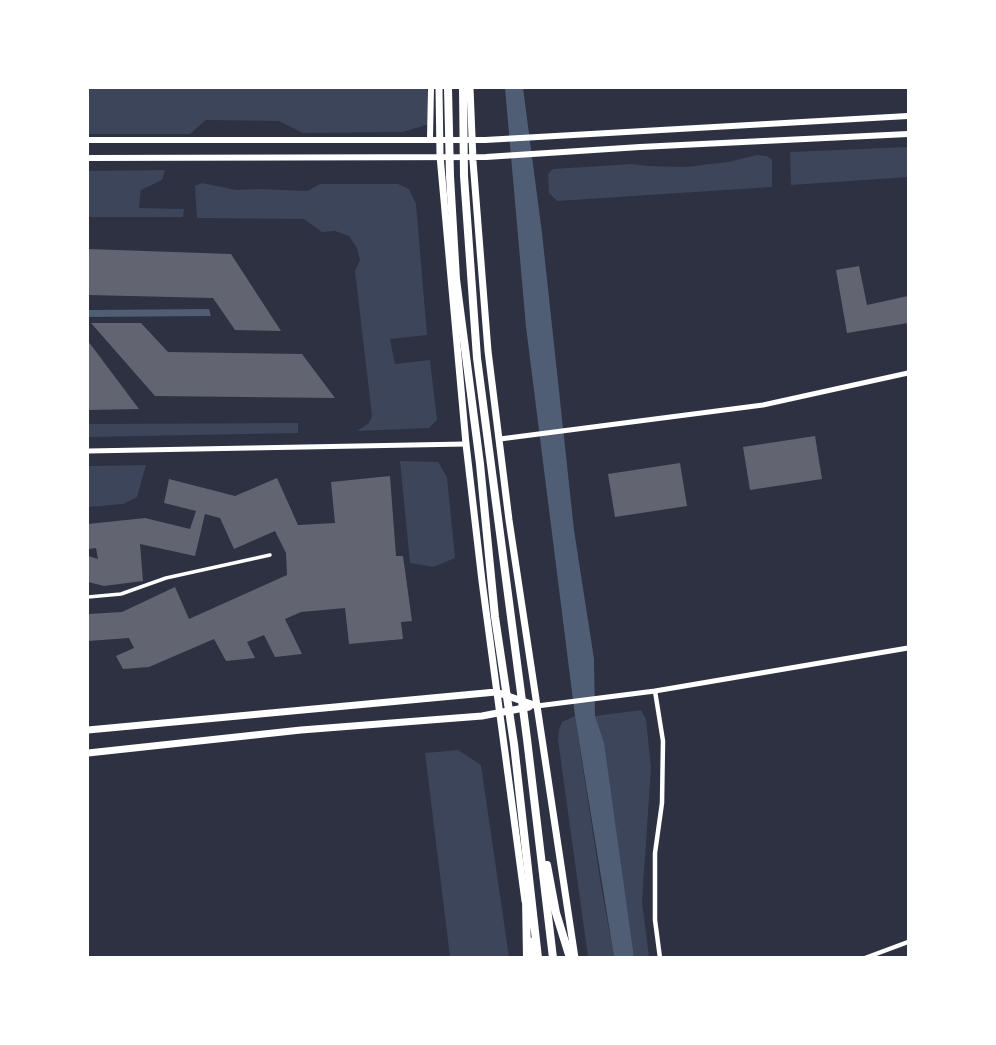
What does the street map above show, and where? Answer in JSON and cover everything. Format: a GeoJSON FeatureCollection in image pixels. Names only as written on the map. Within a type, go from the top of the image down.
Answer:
{"type":"FeatureCollection","features":[{"type":"Feature","properties":{"kind":"highway"},"geometry":{"type":"LineString","coordinates":[[447,88],[456,279],[538,957]]}},
{"type":"Feature","properties":{"kind":"highway"},"geometry":{"type":"LineString","coordinates":[[463,88],[464,176],[477,358],[553,957]]}},
{"type":"Feature","properties":{"kind":"highway"},"geometry":{"type":"LineString","coordinates":[[535,803],[556,913],[572,957]]}},
{"type":"Feature","properties":{"kind":"highway"},"geometry":{"type":"LineString","coordinates":[[526,852],[527,957]]}},
{"type":"Feature","properties":{"kind":"main road"},"geometry":{"type":"LineString","coordinates":[[430,88],[430,138]]}},
{"type":"Feature","properties":{"kind":"main road"},"geometry":{"type":"LineString","coordinates":[[439,88],[440,156],[466,444],[532,957]]}},
{"type":"Feature","properties":{"kind":"main road"},"geometry":{"type":"LineString","coordinates":[[470,88],[488,352],[519,595],[572,957]]}},
{"type":"Feature","properties":{"kind":"main road"},"geometry":{"type":"LineString","coordinates":[[88,139],[472,140],[908,116]]}},
{"type":"Feature","properties":{"kind":"main road"},"geometry":{"type":"LineString","coordinates":[[88,158],[514,156],[720,142],[908,134]]}},
{"type":"Feature","properties":{"kind":"main road"},"geometry":{"type":"LineString","coordinates":[[88,730],[496,692],[537,706]]}},
{"type":"Feature","properties":{"kind":"main road"},"geometry":{"type":"LineString","coordinates":[[88,753],[301,730],[500,713],[537,706]]}},
{"type":"Feature","properties":{"kind":"street"},"geometry":{"type":"LineString","coordinates":[[500,439],[763,405],[908,373]]}},
{"type":"Feature","properties":{"kind":"street"},"geometry":{"type":"LineString","coordinates":[[88,451],[466,444]]}},
{"type":"Feature","properties":{"kind":"street"},"geometry":{"type":"LineString","coordinates":[[88,597],[121,594],[166,578],[270,555]]}},
{"type":"Feature","properties":{"kind":"street"},"geometry":{"type":"LineString","coordinates":[[537,706],[655,691],[908,648]]}},
{"type":"Feature","properties":{"kind":"street"},"geometry":{"type":"LineString","coordinates":[[655,691],[663,741],[662,803],[655,853],[655,920],[660,957]]}},
{"type":"Feature","properties":{"kind":"street"},"geometry":{"type":"LineString","coordinates":[[865,957],[908,942]]}},
{"type":"Feature","properties":{"kind":"shaded area"},"geometry":{"type":"Polygon","coordinates":[[[88,88],[427,88],[429,124],[403,132],[303,133],[279,121],[206,120],[190,134],[88,134],[88,88]]]}},
{"type":"Feature","properties":{"kind":"shaded area"},"geometry":{"type":"Polygon","coordinates":[[[505,88],[523,88],[542,233],[574,530],[594,659],[595,716],[604,743],[634,957],[614,957],[575,716],[526,327],[505,88]]]}},
{"type":"Feature","properties":{"kind":"shaded area"},"geometry":{"type":"Polygon","coordinates":[[[908,147],[908,177],[791,185],[790,152],[908,147]]]}},
{"type":"Feature","properties":{"kind":"shaded area"},"geometry":{"type":"Polygon","coordinates":[[[757,155],[767,156],[772,160],[772,187],[557,201],[549,193],[548,174],[553,169],[631,164],[685,167],[728,162],[757,155]]]}},
{"type":"Feature","properties":{"kind":"shaded area"},"geometry":{"type":"Polygon","coordinates":[[[165,170],[162,180],[141,190],[139,208],[184,209],[183,217],[88,217],[88,171],[165,170]]]}},
{"type":"Feature","properties":{"kind":"shaded area"},"geometry":{"type":"Polygon","coordinates":[[[202,183],[236,190],[307,191],[320,184],[398,184],[409,189],[416,204],[427,335],[390,339],[395,364],[430,360],[437,420],[429,428],[357,431],[369,423],[372,416],[355,271],[360,260],[357,248],[349,236],[335,231],[322,232],[304,219],[197,218],[195,186],[202,183]]]}},
{"type":"Feature","properties":{"kind":"shaded area"},"geometry":{"type":"Polygon","coordinates":[[[209,309],[211,316],[88,317],[88,310],[209,309]]]}},
{"type":"Feature","properties":{"kind":"shaded area"},"geometry":{"type":"Polygon","coordinates":[[[298,423],[298,433],[88,437],[88,424],[298,423]]]}},
{"type":"Feature","properties":{"kind":"shaded area"},"geometry":{"type":"Polygon","coordinates":[[[400,461],[438,462],[447,477],[455,558],[433,567],[410,563],[400,461]]]}},
{"type":"Feature","properties":{"kind":"shaded area"},"geometry":{"type":"Polygon","coordinates":[[[146,465],[137,497],[123,504],[88,507],[88,466],[146,465]]]}},
{"type":"Feature","properties":{"kind":"shaded area"},"geometry":{"type":"Polygon","coordinates":[[[641,710],[646,719],[651,768],[642,902],[649,957],[634,957],[612,803],[595,716],[641,710]]]}},
{"type":"Feature","properties":{"kind":"shaded area"},"geometry":{"type":"Polygon","coordinates":[[[575,716],[614,957],[588,957],[558,740],[562,722],[575,716]]]}},
{"type":"Feature","properties":{"kind":"shaded area"},"geometry":{"type":"Polygon","coordinates":[[[458,750],[481,765],[509,957],[450,957],[425,753],[458,750]]]}},
{"type":"Feature","properties":{"kind":"building"},"geometry":{"type":"Polygon","coordinates":[[[88,249],[231,254],[281,331],[235,330],[213,298],[88,295],[88,249]]]}},
{"type":"Feature","properties":{"kind":"building"},"geometry":{"type":"Polygon","coordinates":[[[859,266],[867,305],[908,296],[908,323],[847,333],[836,270],[859,266]]]}},
{"type":"Feature","properties":{"kind":"building"},"geometry":{"type":"Polygon","coordinates":[[[91,323],[141,323],[168,352],[302,354],[335,398],[155,396],[91,323]]]}},
{"type":"Feature","properties":{"kind":"building"},"geometry":{"type":"Polygon","coordinates":[[[88,341],[139,409],[88,410],[88,341]]]}},
{"type":"Feature","properties":{"kind":"building"},"geometry":{"type":"Polygon","coordinates":[[[815,436],[822,479],[750,490],[743,447],[815,436]]]}},
{"type":"Feature","properties":{"kind":"building"},"geometry":{"type":"Polygon","coordinates":[[[680,463],[687,506],[615,517],[608,474],[680,463]]]}},
{"type":"Feature","properties":{"kind":"building"},"geometry":{"type":"Polygon","coordinates":[[[390,476],[396,556],[403,556],[412,621],[401,622],[403,639],[349,644],[345,608],[301,612],[285,619],[302,654],[275,657],[264,635],[247,642],[255,658],[226,661],[214,639],[149,667],[123,669],[116,656],[134,648],[129,638],[88,641],[88,614],[122,612],[175,587],[189,619],[287,575],[286,553],[275,531],[234,549],[220,518],[205,514],[195,556],[140,544],[143,581],[104,586],[88,582],[88,556],[98,559],[96,548],[88,549],[88,524],[145,518],[190,529],[196,511],[164,503],[169,479],[235,496],[277,478],[298,525],[335,523],[331,482],[390,476]]]}}]}
